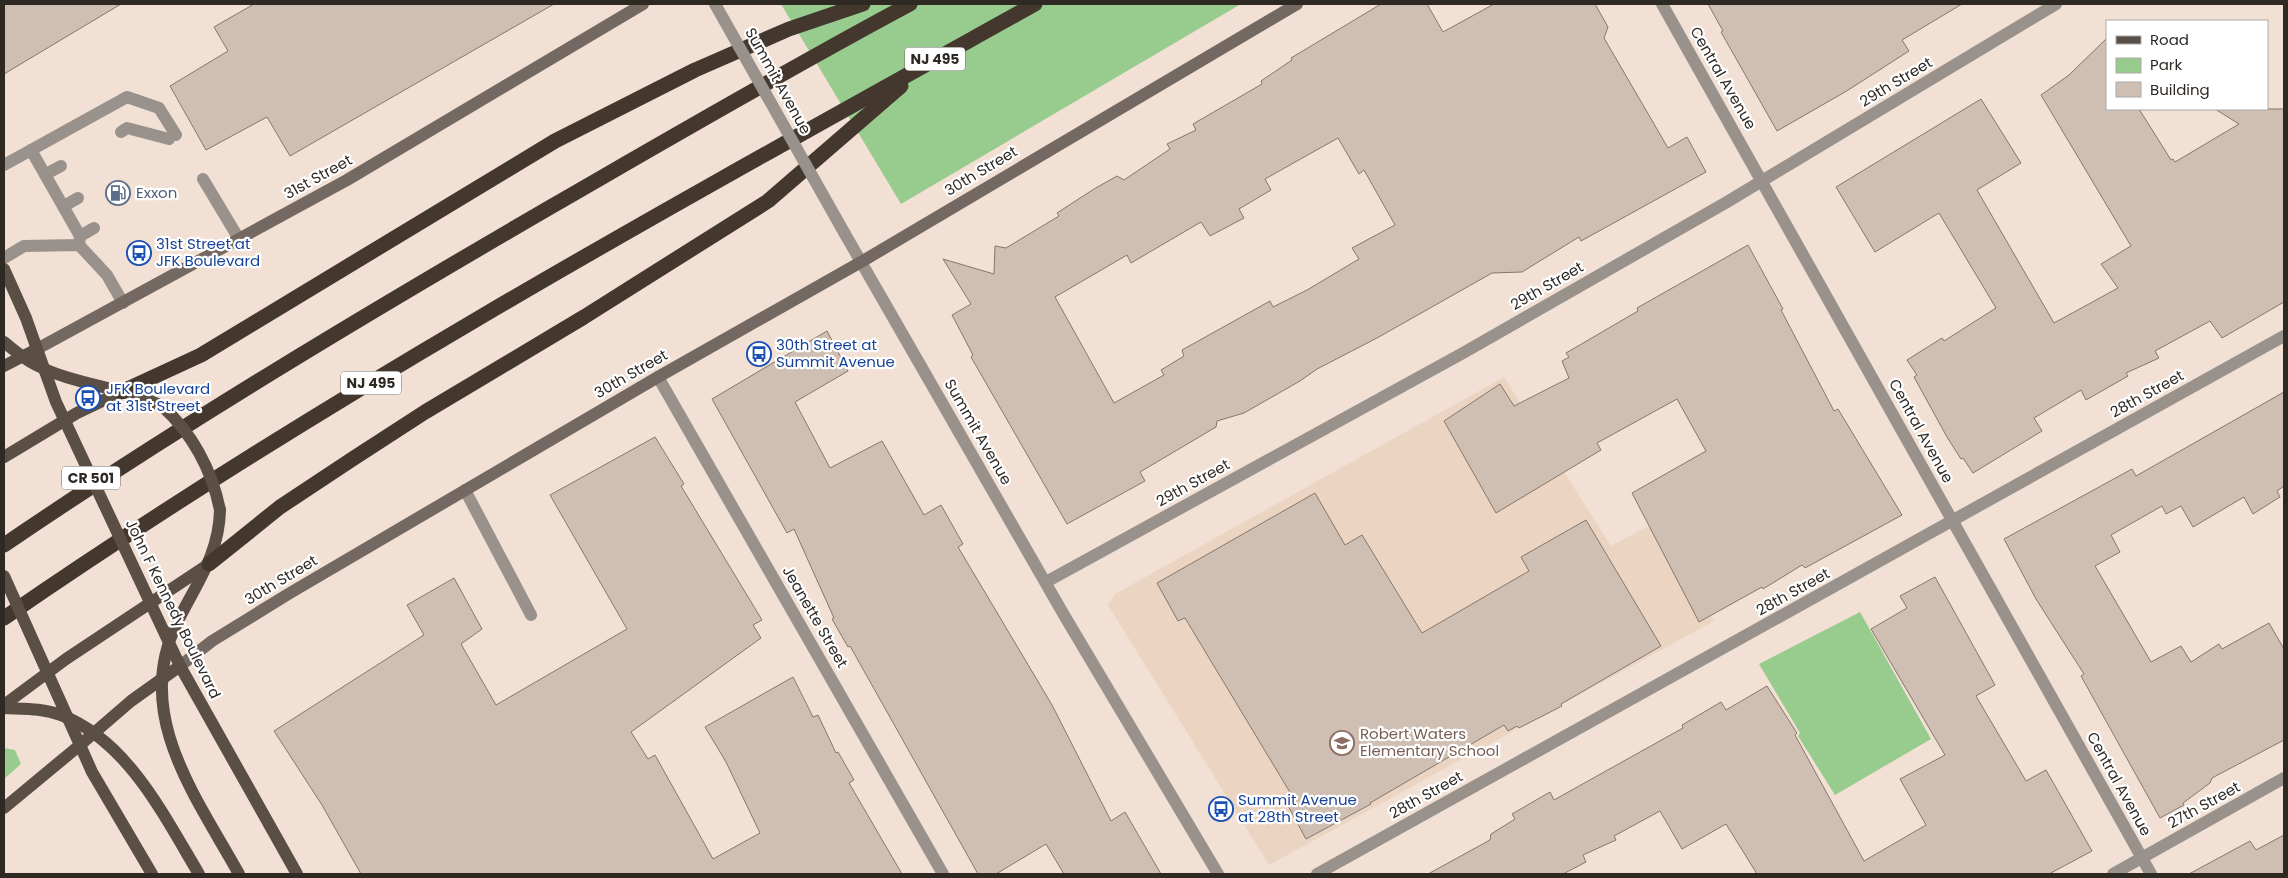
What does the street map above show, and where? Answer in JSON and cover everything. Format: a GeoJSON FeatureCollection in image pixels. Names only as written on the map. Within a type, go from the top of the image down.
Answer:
{"type":"FeatureCollection","features":[{"type":"Feature","properties":{"kind":"highway"},"geometry":{"type":"LineString","coordinates":[[121,392],[201,355],[555,141],[695,70],[789,29],[863,4]]}},
{"type":"Feature","properties":{"kind":"highway"},"geometry":{"type":"LineString","coordinates":[[4,545],[240,392],[471,253],[804,61],[910,4]]}},
{"type":"Feature","properties":{"kind":"highway","name":"NJ 495"},"geometry":{"type":"LineString","coordinates":[[4,618],[81,564],[424,350],[632,230],[1035,4]]}},
{"type":"Feature","properties":{"kind":"highway"},"geometry":{"type":"LineString","coordinates":[[209,564],[280,507],[354,458],[425,412],[584,317],[768,201],[926,65]]}},
{"type":"Feature","properties":{"kind":"main road","name":"31st Street"},"geometry":{"type":"LineString","coordinates":[[4,366],[240,240],[347,180],[642,4]]}},
{"type":"Feature","properties":{"kind":"main road","name":"30th Street"},"geometry":{"type":"LineString","coordinates":[[4,808],[131,701],[212,641],[465,490],[658,377],[861,262],[1297,4]]}},
{"type":"Feature","properties":{"kind":"main road","name":"CR 501"},"geometry":{"type":"LineString","coordinates":[[4,269],[26,318],[37,349]]}},
{"type":"Feature","properties":{"kind":"main road"},"geometry":{"type":"LineString","coordinates":[[4,342],[36,365],[144,398],[162,406],[175,418],[186,433],[210,474],[220,510],[220,529],[209,564],[173,632],[165,660],[161,686],[163,711],[169,739],[178,763],[239,874]]}},
{"type":"Feature","properties":{"kind":"main road","name":"John F Kennedy Boulevard"},"geometry":{"type":"LineString","coordinates":[[37,349],[56,402],[180,666],[297,874]]}},
{"type":"Feature","properties":{"kind":"main road"},"geometry":{"type":"LineString","coordinates":[[4,457],[78,413],[121,392]]}},
{"type":"Feature","properties":{"kind":"main road"},"geometry":{"type":"LineString","coordinates":[[4,706],[66,659],[209,564]]}},
{"type":"Feature","properties":{"kind":"main road"},"geometry":{"type":"LineString","coordinates":[[4,576],[92,772],[152,874]]}},
{"type":"Feature","properties":{"kind":"main road"},"geometry":{"type":"LineString","coordinates":[[4,706],[37,709],[60,715],[86,727],[110,746],[131,768],[147,791],[198,874]]}},
{"type":"Feature","properties":{"kind":"street","name":"Summit Avenue"},"geometry":{"type":"LineString","coordinates":[[715,4],[861,262],[1046,582],[1218,874]]}},
{"type":"Feature","properties":{"kind":"street","name":"Central Avenue"},"geometry":{"type":"LineString","coordinates":[[1662,4],[2151,874]]}},
{"type":"Feature","properties":{"kind":"street","name":"29th Street"},"geometry":{"type":"LineString","coordinates":[[1046,582],[1463,353],[1762,181],[2056,4]]}},
{"type":"Feature","properties":{"kind":"street"},"geometry":{"type":"LineString","coordinates":[[4,165],[127,97],[159,108],[172,137],[127,128],[121,132]]}},
{"type":"Feature","properties":{"kind":"street"},"geometry":{"type":"LineString","coordinates":[[31,150],[64,206],[80,240],[107,275],[122,303]]}},
{"type":"Feature","properties":{"kind":"street"},"geometry":{"type":"LineString","coordinates":[[46,174],[61,166]]}},
{"type":"Feature","properties":{"kind":"street"},"geometry":{"type":"LineString","coordinates":[[203,179],[240,240]]}},
{"type":"Feature","properties":{"kind":"street"},"geometry":{"type":"LineString","coordinates":[[64,206],[78,198]]}},
{"type":"Feature","properties":{"kind":"street"},"geometry":{"type":"LineString","coordinates":[[4,258],[24,246],[80,240],[94,228]]}},
{"type":"Feature","properties":{"kind":"street","name":"28th Street"},"geometry":{"type":"LineString","coordinates":[[1317,874],[1953,522],[2284,336]]}},
{"type":"Feature","properties":{"kind":"street","name":"Jeanette Street"},"geometry":{"type":"LineString","coordinates":[[658,377],[943,874]]}},
{"type":"Feature","properties":{"kind":"street"},"geometry":{"type":"LineString","coordinates":[[465,490],[531,615]]}},
{"type":"Feature","properties":{"kind":"street","name":"27th Street"},"geometry":{"type":"LineString","coordinates":[[2113,874],[2284,778]]}},
{"type":"Feature","properties":{"kind":"shaded area","name":"Robert Waters Elementary School"},"geometry":{"type":"Polygon","coordinates":[[[1504,377],[1611,546],[1654,523],[1714,621],[1269,865],[1108,605],[1115,594],[1504,377]]]}},
{"type":"Feature","properties":{"kind":"green space"},"geometry":{"type":"Polygon","coordinates":[[[781,4],[1241,4],[901,204],[781,4]]]}},
{"type":"Feature","properties":{"kind":"green space"},"geometry":{"type":"Polygon","coordinates":[[[1860,612],[1931,739],[1835,795],[1798,736],[1800,733],[1759,664],[1860,612]]]}},
{"type":"Feature","properties":{"kind":"green space"},"geometry":{"type":"Polygon","coordinates":[[[4,748],[15,750],[21,764],[4,779],[4,748]]]}},
{"type":"Feature","properties":{"kind":"building"},"geometry":{"type":"Polygon","coordinates":[[[4,4],[121,4],[4,74],[4,4]]]}},
{"type":"Feature","properties":{"kind":"building"},"geometry":{"type":"Polygon","coordinates":[[[254,4],[554,4],[290,156],[267,117],[206,150],[170,86],[228,51],[214,27],[254,4]]]}},
{"type":"Feature","properties":{"kind":"building"},"geometry":{"type":"Polygon","coordinates":[[[1381,4],[1427,4],[1443,32],[1494,4],[1595,4],[1608,27],[1604,38],[1668,148],[1687,137],[1706,172],[1581,241],[1579,237],[1522,272],[1492,273],[1377,338],[1317,369],[1300,381],[1244,413],[1217,421],[1216,427],[1140,472],[1145,481],[1067,524],[971,357],[973,355],[952,315],[971,304],[943,259],[994,274],[995,246],[1006,248],[1059,216],[1057,213],[1094,189],[1117,176],[1124,180],[1170,149],[1167,144],[1196,130],[1193,124],[1262,84],[1261,81],[1292,60],[1291,58],[1381,4]],[[1338,138],[1265,179],[1271,190],[1239,209],[1244,218],[1210,236],[1201,222],[1131,263],[1127,255],[1055,297],[1114,403],[1164,375],[1161,370],[1184,356],[1182,350],[1270,301],[1273,307],[1307,290],[1359,259],[1352,248],[1395,225],[1364,170],[1359,174],[1338,138]]]}},
{"type":"Feature","properties":{"kind":"building"},"geometry":{"type":"Polygon","coordinates":[[[1708,4],[1962,4],[1902,40],[1909,51],[1845,92],[1777,131],[1721,32],[1723,31],[1708,4]]]}},
{"type":"Feature","properties":{"kind":"building"},"geometry":{"type":"Polygon","coordinates":[[[2106,39],[2106,110],[2140,110],[2171,160],[2173,159],[2175,162],[2239,124],[2217,110],[2284,109],[2284,302],[2222,338],[2210,321],[2155,351],[2159,358],[2126,373],[2128,376],[2086,400],[2081,390],[2034,418],[2042,431],[1973,473],[1963,458],[1961,459],[1947,437],[1914,377],[1917,375],[1907,360],[1942,338],[1944,341],[1996,308],[1939,213],[1875,252],[1836,187],[1981,99],[2021,163],[1977,190],[2054,323],[2118,288],[2101,264],[2131,246],[2041,95],[2069,75],[2106,39]]]}},
{"type":"Feature","properties":{"kind":"building"},"geometry":{"type":"Polygon","coordinates":[[[1748,245],[1783,309],[1781,310],[1834,411],[1838,409],[1902,515],[1805,568],[1802,565],[1763,589],[1762,587],[1699,622],[1632,493],[1706,451],[1677,399],[1597,443],[1601,450],[1496,513],[1444,421],[1500,384],[1514,406],[1569,378],[1562,361],[1569,357],[1566,353],[1638,311],[1637,308],[1748,245]]]}},
{"type":"Feature","properties":{"kind":"building"},"geometry":{"type":"Polygon","coordinates":[[[827,331],[848,371],[795,402],[830,468],[882,441],[924,515],[941,505],[963,544],[958,547],[1052,705],[1111,821],[1125,812],[1161,874],[1064,874],[1046,844],[996,874],[978,874],[850,646],[848,647],[832,619],[834,618],[794,529],[787,533],[712,399],[827,331]]]}},
{"type":"Feature","properties":{"kind":"building"},"geometry":{"type":"Polygon","coordinates":[[[2284,392],[2284,486],[2277,491],[2280,497],[2253,514],[2244,497],[2193,527],[2181,506],[2166,514],[2162,506],[2111,535],[2120,552],[2095,566],[2151,662],[2181,646],[2191,662],[2219,644],[2222,649],[2269,623],[2284,649],[2284,740],[2212,778],[2210,783],[2183,803],[2184,805],[2160,818],[2081,676],[2084,674],[2036,599],[2004,539],[2132,469],[2136,476],[2284,392]]]}},
{"type":"Feature","properties":{"kind":"building"},"geometry":{"type":"Polygon","coordinates":[[[655,437],[684,484],[681,486],[762,620],[753,625],[761,638],[631,732],[648,759],[655,755],[713,859],[760,833],[726,762],[705,727],[793,677],[813,717],[818,715],[836,753],[838,752],[854,780],[849,783],[902,874],[361,874],[322,805],[274,731],[424,635],[407,605],[454,578],[482,629],[461,644],[496,705],[627,629],[550,495],[655,437]]]}},
{"type":"Feature","properties":{"kind":"building"},"geometry":{"type":"Polygon","coordinates":[[[1315,493],[1345,545],[1362,535],[1422,633],[1529,571],[1521,557],[1586,520],[1661,646],[1561,704],[1562,706],[1519,728],[1517,726],[1508,731],[1504,725],[1371,804],[1306,839],[1287,804],[1294,799],[1185,618],[1178,621],[1157,583],[1315,493]]]}},
{"type":"Feature","properties":{"kind":"building"},"geometry":{"type":"Polygon","coordinates":[[[1935,577],[1995,685],[1976,696],[2026,781],[2046,770],[2092,851],[2049,874],[1757,874],[1726,824],[1682,849],[1660,811],[1614,836],[1616,840],[1583,855],[1586,862],[1563,874],[1428,874],[1490,840],[1491,834],[1515,819],[1512,814],[1550,792],[1554,800],[1683,728],[1682,725],[1721,702],[1726,710],[1767,686],[1797,733],[1795,735],[1864,861],[1926,825],[1900,779],[1945,755],[1871,629],[1907,608],[1900,596],[1935,577]]]}},
{"type":"Feature","properties":{"kind":"building"},"geometry":{"type":"Polygon","coordinates":[[[2284,835],[2284,874],[2189,874],[2250,841],[2256,850],[2284,835]]]}},
{"type":"Feature","properties":{"kind":"place","name":"Exxon"},"geometry":{"type":"Point","coordinates":[118,193]}},
{"type":"Feature","properties":{"kind":"place","name":"31st Street at JFK Boulevard"},"geometry":{"type":"Point","coordinates":[139,253]}},
{"type":"Feature","properties":{"kind":"place","name":"30th Street at Summit Avenue"},"geometry":{"type":"Point","coordinates":[759,354]}},
{"type":"Feature","properties":{"kind":"place","name":"JFK Boulevard at 31st Street"},"geometry":{"type":"Point","coordinates":[88,398]}},
{"type":"Feature","properties":{"kind":"place","name":"Robert Waters Elementary School"},"geometry":{"type":"Point","coordinates":[1342,743]}},
{"type":"Feature","properties":{"kind":"place","name":"Summit Avenue at 28th Street"},"geometry":{"type":"Point","coordinates":[1221,809]}}]}
